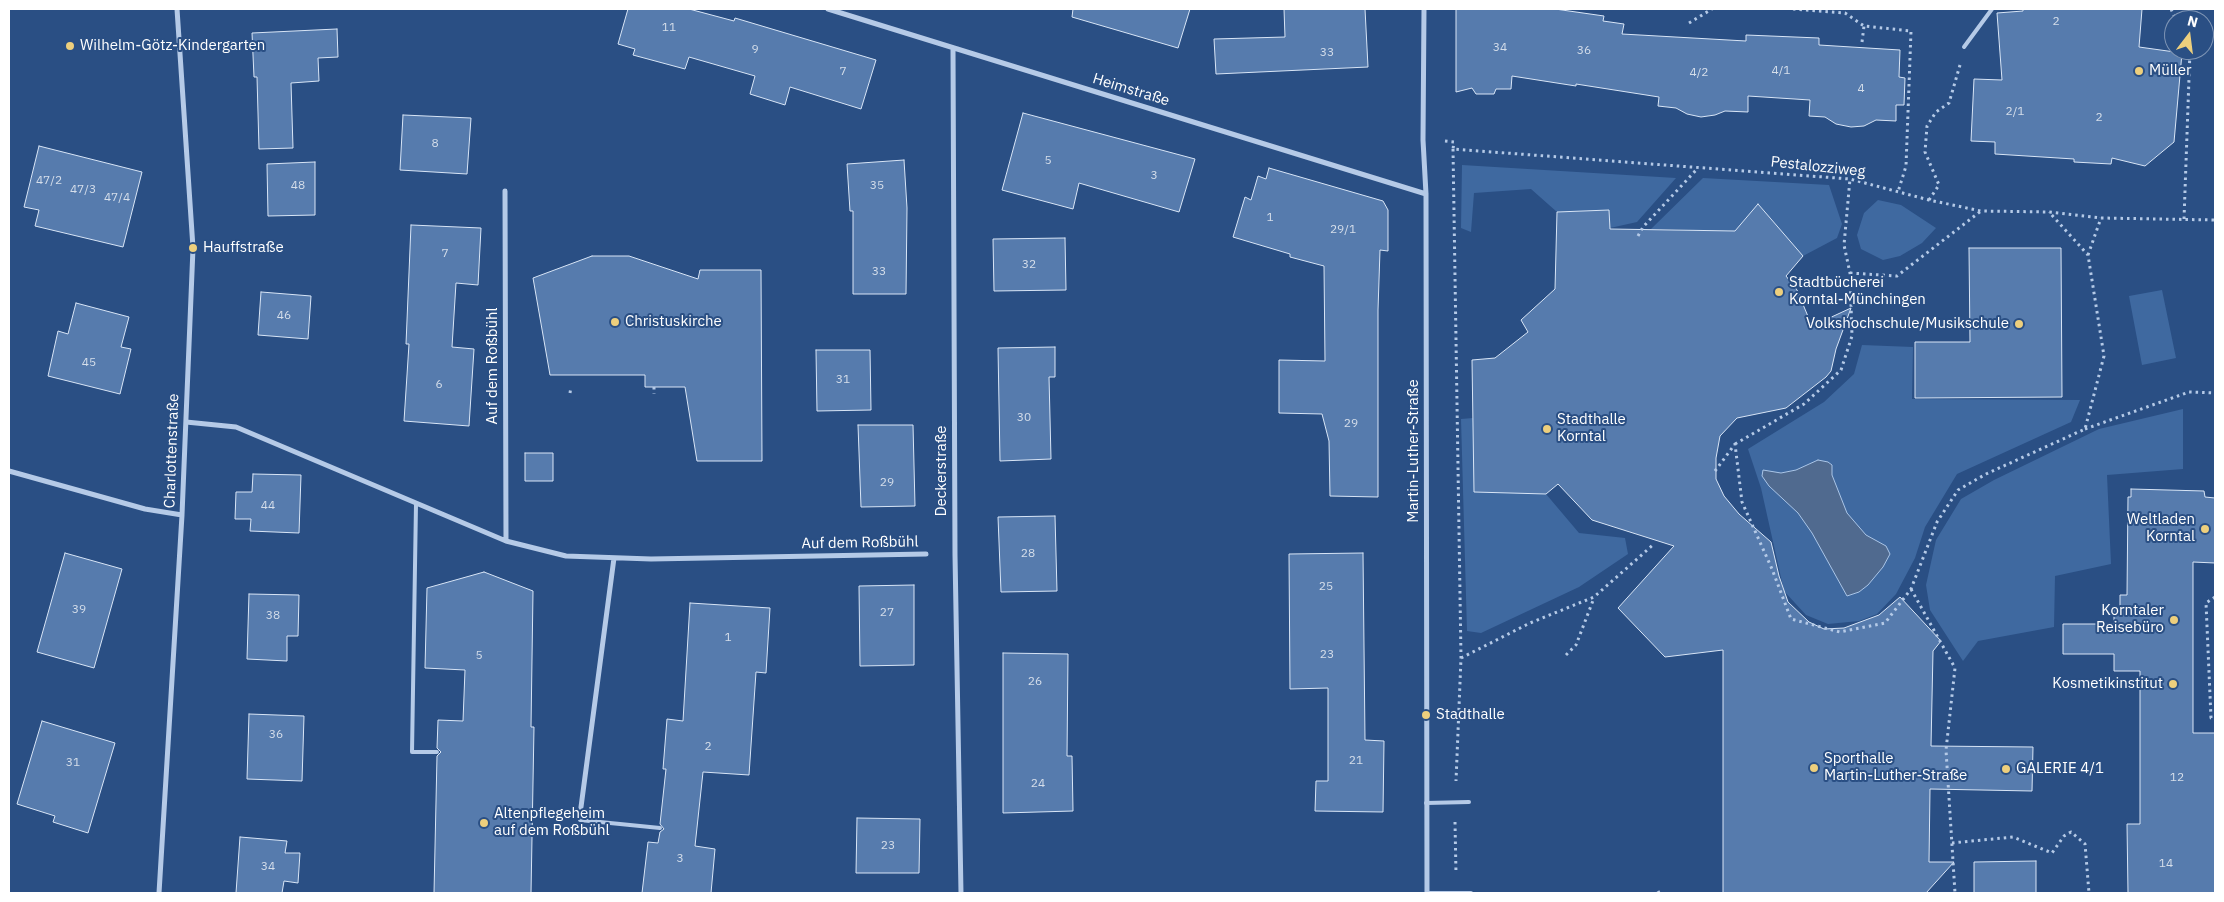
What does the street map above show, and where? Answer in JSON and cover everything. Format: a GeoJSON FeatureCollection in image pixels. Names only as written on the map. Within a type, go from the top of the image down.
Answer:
{"type":"FeatureCollection","features":[{"type":"Feature","properties":{"kind":"street","name":"Charlottenstraße"},"geometry":{"type":"LineString","coordinates":[[159,893],[182,515],[193,248],[177,9]]}},
{"type":"Feature","properties":{"kind":"street","name":"Heimstraße"},"geometry":{"type":"LineString","coordinates":[[828,9],[1426,194]]}},
{"type":"Feature","properties":{"kind":"street","name":"Martin-Luther-Straße"},"geometry":{"type":"LineString","coordinates":[[1424,9],[1426,194],[1426,893]]}},
{"type":"Feature","properties":{"kind":"street","name":"Deckerstraße"},"geometry":{"type":"LineString","coordinates":[[953,48],[955,555],[961,893]]}},
{"type":"Feature","properties":{"kind":"street","name":"Auf dem Roßbühl"},"geometry":{"type":"LineString","coordinates":[[505,191],[506,541]]}},
{"type":"Feature","properties":{"kind":"street","name":"Auf dem Roßbühl"},"geometry":{"type":"LineString","coordinates":[[186,422],[236,427],[506,541],[566,556],[749,558],[926,554]]}},
{"type":"Feature","properties":{"kind":"street"},"geometry":{"type":"LineString","coordinates":[[9,471],[145,509],[182,515]]}},
{"type":"Feature","properties":{"kind":"street"},"geometry":{"type":"LineString","coordinates":[[581,807],[614,558]]}},
{"type":"Feature","properties":{"kind":"lane"},"geometry":{"type":"LineString","coordinates":[[1964,47],[1992,9]]}},
{"type":"Feature","properties":{"kind":"lane"},"geometry":{"type":"LineString","coordinates":[[416,504],[412,752],[437,752]]}},
{"type":"Feature","properties":{"kind":"lane"},"geometry":{"type":"LineString","coordinates":[[1426,803],[1469,802]]}},
{"type":"Feature","properties":{"kind":"lane"},"geometry":{"type":"LineString","coordinates":[[581,807],[580,820],[660,828]]}},
{"type":"Feature","properties":{"kind":"lane"},"geometry":{"type":"LineString","coordinates":[[1426,893],[1471,893]]}},
{"type":"Feature","properties":{"kind":"path"},"geometry":{"type":"LineString","coordinates":[[1689,23],[1712,9]]}},
{"type":"Feature","properties":{"kind":"path"},"geometry":{"type":"LineString","coordinates":[[1793,9],[1845,13],[1864,26],[1911,31],[1906,166],[1898,192]]}},
{"type":"Feature","properties":{"kind":"path"},"geometry":{"type":"LineString","coordinates":[[1862,42],[1864,26]]}},
{"type":"Feature","properties":{"kind":"path"},"geometry":{"type":"LineString","coordinates":[[1929,200],[1939,186],[1925,152],[1928,126],[1936,112],[1949,103],[1964,47]]}},
{"type":"Feature","properties":{"kind":"path"},"geometry":{"type":"LineString","coordinates":[[2184,219],[2190,60]]}},
{"type":"Feature","properties":{"kind":"path","name":"Pestalozziweg"},"geometry":{"type":"LineString","coordinates":[[1424,140],[1454,142],[1453,150],[1850,179],[1929,200],[1981,211],[2049,212],[2101,218],[2215,220]]}},
{"type":"Feature","properties":{"kind":"path"},"geometry":{"type":"LineString","coordinates":[[1453,150],[1461,658],[1454,803],[1457,893]]}},
{"type":"Feature","properties":{"kind":"path"},"geometry":{"type":"LineString","coordinates":[[1638,236],[1643,227],[1699,168]]}},
{"type":"Feature","properties":{"kind":"path"},"geometry":{"type":"LineString","coordinates":[[1716,471],[1735,444],[1804,404],[1841,370],[1852,336],[1850,273],[1844,245],[1850,179]]}},
{"type":"Feature","properties":{"kind":"path"},"geometry":{"type":"LineString","coordinates":[[1850,273],[1897,276],[1981,211]]}},
{"type":"Feature","properties":{"kind":"path"},"geometry":{"type":"LineString","coordinates":[[2049,212],[2088,255]]}},
{"type":"Feature","properties":{"kind":"path"},"geometry":{"type":"LineString","coordinates":[[2085,428],[2104,356],[2088,255],[2101,218]]}},
{"type":"Feature","properties":{"kind":"path"},"geometry":{"type":"LineString","coordinates":[[570,394],[571,387]]}},
{"type":"Feature","properties":{"kind":"path"},"geometry":{"type":"LineString","coordinates":[[654,387],[654,394]]}},
{"type":"Feature","properties":{"kind":"path"},"geometry":{"type":"LineString","coordinates":[[1735,444],[1742,502],[1772,569],[1791,619],[1840,632],[1885,623],[1912,589],[1937,522],[1958,490],[1986,474],[2085,428],[2189,392],[2215,393]]}},
{"type":"Feature","properties":{"kind":"path"},"geometry":{"type":"LineString","coordinates":[[1461,658],[1530,623],[1594,597],[1654,544]]}},
{"type":"Feature","properties":{"kind":"path"},"geometry":{"type":"LineString","coordinates":[[1912,589],[1955,668],[1946,750],[1955,893]]}},
{"type":"Feature","properties":{"kind":"path"},"geometry":{"type":"LineString","coordinates":[[1566,655],[1576,645],[1594,597]]}},
{"type":"Feature","properties":{"kind":"path"},"geometry":{"type":"LineString","coordinates":[[2215,597],[2206,603],[2211,718],[2215,718]]}},
{"type":"Feature","properties":{"kind":"path"},"geometry":{"type":"LineString","coordinates":[[1952,843],[2013,837],[2052,853],[2064,836],[2071,832],[2085,844],[2089,893]]}},
{"type":"Feature","properties":{"kind":"shaded area"},"geometry":{"type":"Polygon","coordinates":[[[1462,165],[1676,178],[1637,222],[1610,228],[1609,210],[1557,212],[1531,189],[1474,193],[1471,232],[1461,228],[1462,165]]]}},
{"type":"Feature","properties":{"kind":"shaded area"},"geometry":{"type":"Polygon","coordinates":[[[1703,178],[1829,185],[1842,224],[1837,238],[1803,256],[1758,205],[1735,231],[1651,229],[1703,178]]]}},
{"type":"Feature","properties":{"kind":"shaded area"},"geometry":{"type":"Polygon","coordinates":[[[1878,200],[1901,205],[1936,228],[1922,243],[1900,256],[1883,260],[1861,249],[1857,235],[1864,213],[1878,200]]]}},
{"type":"Feature","properties":{"kind":"shaded area"},"geometry":{"type":"Polygon","coordinates":[[[2162,290],[2176,358],[2142,365],[2129,296],[2162,290]]]}},
{"type":"Feature","properties":{"kind":"shaded area"},"geometry":{"type":"Polygon","coordinates":[[[1862,345],[1913,347],[1912,399],[2080,400],[2071,422],[1957,474],[1925,527],[1915,558],[1896,594],[1877,614],[1859,621],[1828,624],[1806,615],[1784,591],[1761,488],[1748,449],[1824,402],[1854,374],[1862,345]]]}},
{"type":"Feature","properties":{"kind":"shaded area"},"geometry":{"type":"Polygon","coordinates":[[[2183,409],[2183,469],[2107,475],[2111,564],[2055,576],[2054,627],[1978,641],[1963,661],[1930,610],[1926,585],[1936,540],[1961,499],[1994,480],[2099,429],[2183,409]]]}},
{"type":"Feature","properties":{"kind":"shaded area"},"geometry":{"type":"Polygon","coordinates":[[[1473,418],[1546,494],[1579,533],[1625,538],[1628,554],[1579,587],[1481,633],[1467,631],[1461,419],[1473,418]]]}},
{"type":"Feature","properties":{"kind":"shaded area"},"geometry":{"type":"Polygon","coordinates":[[[1818,460],[1832,465],[1832,475],[1847,513],[1866,535],[1886,546],[1890,554],[1883,567],[1868,585],[1859,592],[1847,596],[1812,533],[1798,513],[1769,486],[1762,476],[1763,470],[1781,473],[1796,470],[1818,460]]]}},
{"type":"Feature","properties":{"kind":"building"},"geometry":{"type":"Polygon","coordinates":[[[628,9],[689,9],[734,21],[735,18],[876,60],[861,109],[790,87],[785,105],[750,94],[755,76],[689,57],[685,69],[633,55],[635,49],[618,44],[628,9]]]}},
{"type":"Feature","properties":{"kind":"building"},"geometry":{"type":"Polygon","coordinates":[[[1073,9],[1190,9],[1178,48],[1072,17],[1073,9]]]}},
{"type":"Feature","properties":{"kind":"building"},"geometry":{"type":"Polygon","coordinates":[[[1284,9],[1365,9],[1368,67],[1216,74],[1214,39],[1285,37],[1284,9]]]}},
{"type":"Feature","properties":{"kind":"building"},"geometry":{"type":"Polygon","coordinates":[[[1456,9],[1555,9],[1604,16],[1603,21],[1624,24],[1622,34],[1746,41],[1746,35],[1819,38],[1819,45],[1900,50],[1899,77],[1905,78],[1904,105],[1896,105],[1896,121],[1876,120],[1864,126],[1851,127],[1836,124],[1825,117],[1809,116],[1810,100],[1748,96],[1748,112],[1725,111],[1701,117],[1687,114],[1676,108],[1658,106],[1659,97],[1512,76],[1511,89],[1496,89],[1494,94],[1476,94],[1472,88],[1456,92],[1456,9]]]}},
{"type":"Feature","properties":{"kind":"building"},"geometry":{"type":"Polygon","coordinates":[[[2023,9],[2142,9],[2139,47],[2164,50],[2164,60],[2181,60],[2174,142],[2145,166],[2112,158],[2111,164],[2074,162],[2074,159],[1995,154],[1995,142],[1971,141],[1974,79],[2002,80],[1997,13],[2023,11],[2023,9]]]}},
{"type":"Feature","properties":{"kind":"building"},"geometry":{"type":"Polygon","coordinates":[[[337,29],[338,57],[318,58],[319,81],[291,83],[293,148],[259,149],[257,77],[254,77],[252,33],[337,29]]]}},
{"type":"Feature","properties":{"kind":"building"},"geometry":{"type":"Polygon","coordinates":[[[1023,113],[1195,159],[1179,212],[1079,183],[1073,209],[1002,190],[1023,113]]]}},
{"type":"Feature","properties":{"kind":"building"},"geometry":{"type":"Polygon","coordinates":[[[403,115],[471,118],[467,174],[400,170],[403,115]]]}},
{"type":"Feature","properties":{"kind":"building"},"geometry":{"type":"Polygon","coordinates":[[[39,146],[142,172],[123,247],[35,226],[39,210],[24,207],[39,146]]]}},
{"type":"Feature","properties":{"kind":"building"},"geometry":{"type":"Polygon","coordinates":[[[904,160],[907,208],[906,294],[853,294],[853,211],[850,211],[847,164],[904,160]]]}},
{"type":"Feature","properties":{"kind":"building"},"geometry":{"type":"Polygon","coordinates":[[[315,162],[315,215],[268,216],[267,164],[315,162]]]}},
{"type":"Feature","properties":{"kind":"building"},"geometry":{"type":"Polygon","coordinates":[[[1269,168],[1383,201],[1388,210],[1388,251],[1380,250],[1378,310],[1378,497],[1330,496],[1329,441],[1322,414],[1279,413],[1279,360],[1325,361],[1324,266],[1290,257],[1290,254],[1233,237],[1245,197],[1251,200],[1258,176],[1266,179],[1269,168]]]}},
{"type":"Feature","properties":{"kind":"building"},"geometry":{"type":"Polygon","coordinates":[[[1758,204],[1803,256],[1786,276],[1797,290],[1812,326],[1851,308],[1836,349],[1831,371],[1826,377],[1786,408],[1737,418],[1720,436],[1716,458],[1716,479],[1724,496],[1739,514],[1771,542],[1779,576],[1788,602],[1809,622],[1824,629],[1844,628],[1879,615],[1900,597],[1941,641],[1933,651],[1931,746],[2033,747],[2032,791],[1930,789],[1929,862],[1954,862],[1926,893],[1723,893],[1723,650],[1665,657],[1618,608],[1674,546],[1592,520],[1558,484],[1546,494],[1474,492],[1472,360],[1495,358],[1528,332],[1521,320],[1555,289],[1557,212],[1609,210],[1610,229],[1735,231],[1758,204]]]}},
{"type":"Feature","properties":{"kind":"building"},"geometry":{"type":"Polygon","coordinates":[[[411,225],[481,228],[478,285],[456,283],[452,347],[474,349],[469,426],[404,421],[409,344],[406,344],[411,225]]]}},
{"type":"Feature","properties":{"kind":"building"},"geometry":{"type":"Polygon","coordinates":[[[1065,238],[1066,290],[994,291],[993,239],[1065,238]]]}},
{"type":"Feature","properties":{"kind":"building","name":"Volkshochschule/Musikschule"},"geometry":{"type":"Polygon","coordinates":[[[1969,248],[2061,248],[2062,397],[1915,398],[1915,342],[1970,342],[1969,248]]]}},
{"type":"Feature","properties":{"kind":"building"},"geometry":{"type":"Polygon","coordinates":[[[592,256],[629,256],[698,279],[700,270],[761,270],[762,461],[697,461],[685,387],[645,387],[645,375],[550,375],[533,278],[592,256]]]}},
{"type":"Feature","properties":{"kind":"building"},"geometry":{"type":"Polygon","coordinates":[[[261,292],[311,296],[308,339],[258,335],[261,292]]]}},
{"type":"Feature","properties":{"kind":"building"},"geometry":{"type":"Polygon","coordinates":[[[76,303],[129,317],[121,347],[131,349],[120,394],[48,376],[58,331],[68,334],[76,303]]]}},
{"type":"Feature","properties":{"kind":"building"},"geometry":{"type":"Polygon","coordinates":[[[1055,347],[1055,377],[1049,377],[1051,459],[1000,461],[998,348],[1055,347]]]}},
{"type":"Feature","properties":{"kind":"building"},"geometry":{"type":"Polygon","coordinates":[[[816,350],[870,350],[871,410],[817,411],[816,350]]]}},
{"type":"Feature","properties":{"kind":"building"},"geometry":{"type":"Polygon","coordinates":[[[858,425],[913,425],[915,506],[861,507],[858,425]]]}},
{"type":"Feature","properties":{"kind":"building"},"geometry":{"type":"Polygon","coordinates":[[[525,453],[553,453],[553,481],[525,481],[525,453]]]}},
{"type":"Feature","properties":{"kind":"building"},"geometry":{"type":"Polygon","coordinates":[[[253,474],[301,475],[299,533],[250,531],[251,519],[235,519],[236,492],[252,492],[253,474]]]}},
{"type":"Feature","properties":{"kind":"building"},"geometry":{"type":"Polygon","coordinates":[[[2131,489],[2204,491],[2205,497],[2215,498],[2215,563],[2193,562],[2193,733],[2215,733],[2215,893],[2128,893],[2127,824],[2140,824],[2140,671],[2114,671],[2114,654],[2063,654],[2063,624],[2114,624],[2114,609],[2120,609],[2120,595],[2127,595],[2128,497],[2131,497],[2131,489]]]}},
{"type":"Feature","properties":{"kind":"building"},"geometry":{"type":"Polygon","coordinates":[[[1055,516],[1057,591],[1001,592],[998,517],[1055,516]]]}},
{"type":"Feature","properties":{"kind":"building"},"geometry":{"type":"Polygon","coordinates":[[[65,553],[122,569],[94,668],[37,652],[65,553]]]}},
{"type":"Feature","properties":{"kind":"building"},"geometry":{"type":"Polygon","coordinates":[[[1363,553],[1365,740],[1384,741],[1383,812],[1315,811],[1316,781],[1328,781],[1328,688],[1290,689],[1289,554],[1363,553]]]}},
{"type":"Feature","properties":{"kind":"building"},"geometry":{"type":"Polygon","coordinates":[[[484,572],[533,591],[531,727],[534,727],[531,893],[434,893],[437,756],[441,752],[437,748],[438,720],[463,721],[465,670],[425,668],[427,588],[484,572]]]}},
{"type":"Feature","properties":{"kind":"building"},"geometry":{"type":"Polygon","coordinates":[[[914,585],[914,665],[860,666],[859,586],[914,585]]]}},
{"type":"Feature","properties":{"kind":"building"},"geometry":{"type":"Polygon","coordinates":[[[249,594],[299,595],[298,636],[287,636],[287,661],[247,659],[249,594]]]}},
{"type":"Feature","properties":{"kind":"building"},"geometry":{"type":"Polygon","coordinates":[[[690,603],[770,608],[766,673],[756,672],[749,775],[703,772],[695,846],[715,849],[711,893],[642,893],[648,842],[658,843],[660,832],[664,829],[660,824],[666,769],[663,769],[667,719],[683,721],[690,603]]]}},
{"type":"Feature","properties":{"kind":"building"},"geometry":{"type":"Polygon","coordinates":[[[1003,653],[1068,654],[1067,756],[1072,756],[1073,811],[1003,813],[1003,653]]]}},
{"type":"Feature","properties":{"kind":"building"},"geometry":{"type":"Polygon","coordinates":[[[249,714],[304,716],[302,781],[247,779],[249,714]]]}},
{"type":"Feature","properties":{"kind":"building"},"geometry":{"type":"Polygon","coordinates":[[[42,721],[115,743],[88,833],[53,822],[55,816],[17,804],[42,721]]]}},
{"type":"Feature","properties":{"kind":"building"},"geometry":{"type":"Polygon","coordinates":[[[857,818],[920,819],[919,873],[856,873],[857,818]]]}},
{"type":"Feature","properties":{"kind":"building"},"geometry":{"type":"Polygon","coordinates":[[[240,837],[287,841],[285,853],[300,853],[298,883],[284,881],[282,893],[236,893],[240,837]]]}},
{"type":"Feature","properties":{"kind":"building"},"geometry":{"type":"Polygon","coordinates":[[[2036,861],[2036,893],[1974,893],[1974,862],[2036,861]]]}},
{"type":"Feature","properties":{"kind":"place","name":"Wilhelm-Götz-Kindergarten"},"geometry":{"type":"Point","coordinates":[70,46]}},
{"type":"Feature","properties":{"kind":"place","name":"Müller"},"geometry":{"type":"Point","coordinates":[2139,71]}},
{"type":"Feature","properties":{"kind":"place","name":"Hauffstraße"},"geometry":{"type":"Point","coordinates":[193,248]}},
{"type":"Feature","properties":{"kind":"place","name":"Stadtbücherei Korntal-Münchingen"},"geometry":{"type":"Point","coordinates":[1779,292]}},
{"type":"Feature","properties":{"kind":"place","name":"Christuskirche"},"geometry":{"type":"Point","coordinates":[615,322]}},
{"type":"Feature","properties":{"kind":"place","name":"Volkshochschule/Musikschule"},"geometry":{"type":"Point","coordinates":[2019,324]}},
{"type":"Feature","properties":{"kind":"place","name":"Stadthalle Korntal"},"geometry":{"type":"Point","coordinates":[1547,429]}},
{"type":"Feature","properties":{"kind":"place","name":"Weltladen Korntal"},"geometry":{"type":"Point","coordinates":[2205,529]}},
{"type":"Feature","properties":{"kind":"place","name":"Korntaler Reisebüro"},"geometry":{"type":"Point","coordinates":[2174,620]}},
{"type":"Feature","properties":{"kind":"place","name":"Kosmetikinstitut"},"geometry":{"type":"Point","coordinates":[2173,684]}},
{"type":"Feature","properties":{"kind":"place","name":"Stadthalle"},"geometry":{"type":"Point","coordinates":[1426,715]}},
{"type":"Feature","properties":{"kind":"place","name":"Sporthalle Martin-Luther-Straße"},"geometry":{"type":"Point","coordinates":[1814,768]}},
{"type":"Feature","properties":{"kind":"place","name":"GALERIE 4/1"},"geometry":{"type":"Point","coordinates":[2006,769]}},
{"type":"Feature","properties":{"kind":"place","name":"Altenpflegeheim auf dem Roßbühl"},"geometry":{"type":"Point","coordinates":[484,823]}}]}
